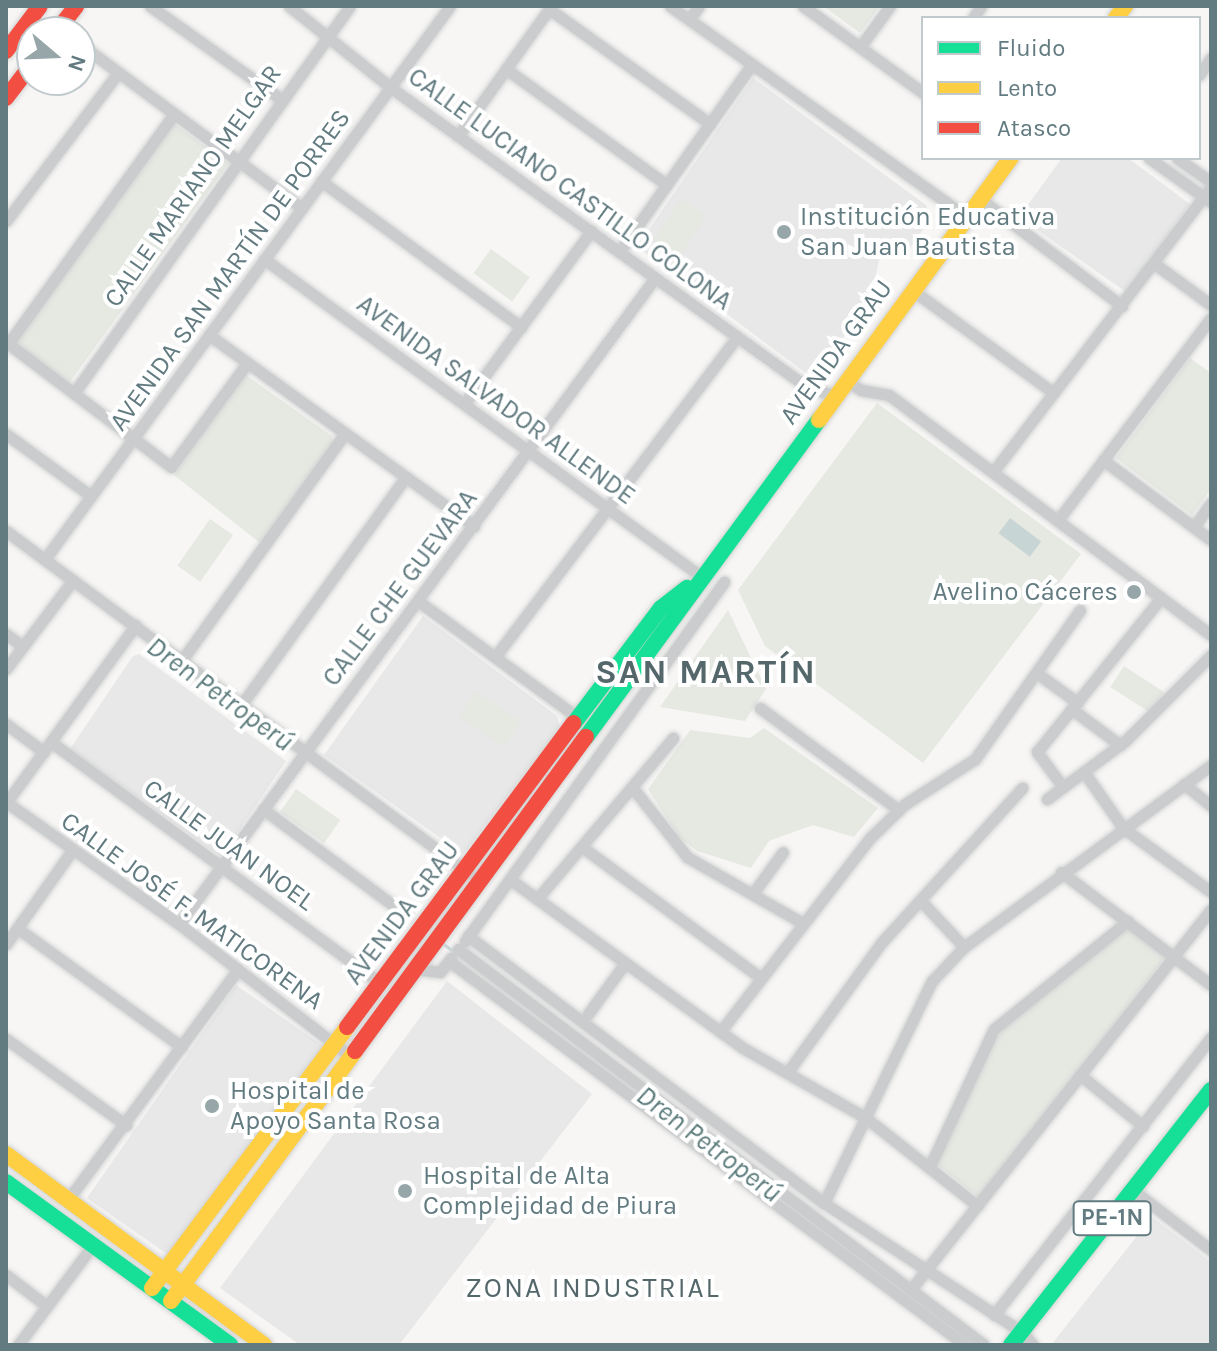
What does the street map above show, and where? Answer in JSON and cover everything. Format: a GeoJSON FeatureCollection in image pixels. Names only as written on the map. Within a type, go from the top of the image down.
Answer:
{"type":"FeatureCollection","features":[{"type":"Feature","properties":{"kind":"main road"},"geometry":{"type":"LineString","coordinates":[[6,51],[37,7]]}},
{"type":"Feature","properties":{"kind":"main road","name":"AVENIDA GRAU"},"geometry":{"type":"LineString","coordinates":[[171,1301],[1009,160]]}},
{"type":"Feature","properties":{"kind":"main road","name":"AVENIDA GRAU"},"geometry":{"type":"LineString","coordinates":[[152,1288],[661,608],[702,577]]}},
{"type":"Feature","properties":{"kind":"main road","name":"PE-1N"},"geometry":{"type":"LineString","coordinates":[[1022,1341],[1211,1090]]}},
{"type":"Feature","properties":{"kind":"main road"},"geometry":{"type":"LineString","coordinates":[[6,1154],[264,1345]]}},
{"type":"Feature","properties":{"kind":"main road"},"geometry":{"type":"LineString","coordinates":[[6,1182],[230,1345]]}},
{"type":"Feature","properties":{"kind":"street"},"geometry":{"type":"LineString","coordinates":[[150,6],[281,99]]}},
{"type":"Feature","properties":{"kind":"street","name":"CALLE LUCIANO CASTILLO COLONA"},"geometry":{"type":"LineString","coordinates":[[289,6],[390,87],[807,387],[834,395]]}},
{"type":"Feature","properties":{"kind":"street","name":"CALLE MARIANO MELGAR"},"geometry":{"type":"LineString","coordinates":[[74,393],[236,160],[350,6]]}},
{"type":"Feature","properties":{"kind":"street","name":"AVENIDA SAN MARTÍN DE PORRES"},"geometry":{"type":"LineString","coordinates":[[45,559],[450,6]]}},
{"type":"Feature","properties":{"kind":"street"},"geometry":{"type":"LineString","coordinates":[[670,6],[967,217]]}},
{"type":"Feature","properties":{"kind":"street"},"geometry":{"type":"LineString","coordinates":[[689,19],[699,6]]}},
{"type":"Feature","properties":{"kind":"street"},"geometry":{"type":"LineString","coordinates":[[803,6],[921,89]]}},
{"type":"Feature","properties":{"kind":"street"},"geometry":{"type":"LineString","coordinates":[[860,47],[890,6]]}},
{"type":"Feature","properties":{"kind":"street"},"geometry":{"type":"LineString","coordinates":[[458,136],[550,7],[710,124]]}},
{"type":"Feature","properties":{"kind":"street"},"geometry":{"type":"LineString","coordinates":[[96,56],[302,208]]}},
{"type":"Feature","properties":{"kind":"street"},"geometry":{"type":"LineString","coordinates":[[619,252],[752,64]]}},
{"type":"Feature","properties":{"kind":"street"},"geometry":{"type":"LineString","coordinates":[[506,69],[667,185]]}},
{"type":"Feature","properties":{"kind":"street"},"geometry":{"type":"LineString","coordinates":[[6,221],[118,73]]}},
{"type":"Feature","properties":{"kind":"street"},"geometry":{"type":"LineString","coordinates":[[174,114],[7,343],[171,467],[247,363]]}},
{"type":"Feature","properties":{"kind":"street"},"geometry":{"type":"LineString","coordinates":[[1153,160],[1209,192]]}},
{"type":"Feature","properties":{"kind":"street"},"geometry":{"type":"LineString","coordinates":[[1179,160],[1209,192]]}},
{"type":"Feature","properties":{"kind":"street"},"geometry":{"type":"LineString","coordinates":[[321,181],[521,327]]}},
{"type":"Feature","properties":{"kind":"street"},"geometry":{"type":"LineString","coordinates":[[993,472],[1209,192]]}},
{"type":"Feature","properties":{"kind":"street"},"geometry":{"type":"LineString","coordinates":[[980,199],[1122,306]]}},
{"type":"Feature","properties":{"kind":"street"},"geometry":{"type":"LineString","coordinates":[[464,404],[591,231]]}},
{"type":"Feature","properties":{"kind":"street","name":"AVENIDA SALVADOR ALLENDE"},"geometry":{"type":"LineString","coordinates":[[264,259],[702,577]]}},
{"type":"Feature","properties":{"kind":"street"},"geometry":{"type":"LineString","coordinates":[[1155,264],[1211,305]]}},
{"type":"Feature","properties":{"kind":"street","name":"CALLE CHE GUEVARA"},"geometry":{"type":"LineString","coordinates":[[179,924],[655,278]]}},
{"type":"Feature","properties":{"kind":"street"},"geometry":{"type":"LineString","coordinates":[[912,290],[1054,393]]}},
{"type":"Feature","properties":{"kind":"street"},"geometry":{"type":"LineString","coordinates":[[1058,520],[1211,318]]}},
{"type":"Feature","properties":{"kind":"street"},"geometry":{"type":"LineString","coordinates":[[209,335],[474,526]]}},
{"type":"Feature","properties":{"kind":"street"},"geometry":{"type":"LineString","coordinates":[[495,657],[737,337]]}},
{"type":"Feature","properties":{"kind":"street"},"geometry":{"type":"LineString","coordinates":[[845,380],[861,390],[889,395],[1210,632]]}},
{"type":"Feature","properties":{"kind":"street"},"geometry":{"type":"LineString","coordinates":[[182,660],[345,433]]}},
{"type":"Feature","properties":{"kind":"street"},"geometry":{"type":"LineString","coordinates":[[6,434],[91,496]]}},
{"type":"Feature","properties":{"kind":"street"},"geometry":{"type":"LineString","coordinates":[[1103,460],[1211,540]]}},
{"type":"Feature","properties":{"kind":"street"},"geometry":{"type":"LineString","coordinates":[[242,704],[406,477]]}},
{"type":"Feature","properties":{"kind":"street"},"geometry":{"type":"LineString","coordinates":[[1194,527],[1211,503]]}},
{"type":"Feature","properties":{"kind":"street"},"geometry":{"type":"LineString","coordinates":[[6,531],[480,882]]}},
{"type":"Feature","properties":{"kind":"street"},"geometry":{"type":"LineString","coordinates":[[6,669],[73,580]]}},
{"type":"Feature","properties":{"kind":"street"},"geometry":{"type":"LineString","coordinates":[[415,969],[440,972],[449,961],[511,880],[724,582]]}},
{"type":"Feature","properties":{"kind":"street"},"geometry":{"type":"LineString","coordinates":[[1063,787],[1037,752],[1161,598]]}},
{"type":"Feature","properties":{"kind":"street"},"geometry":{"type":"LineString","coordinates":[[418,601],[593,729]]}},
{"type":"Feature","properties":{"kind":"street"},"geometry":{"type":"LineString","coordinates":[[720,1032],[801,922],[899,810],[975,759],[1038,674],[1080,610]]}},
{"type":"Feature","properties":{"kind":"street"},"geometry":{"type":"LineString","coordinates":[[6,803],[136,625]]}},
{"type":"Feature","properties":{"kind":"street"},"geometry":{"type":"LineString","coordinates":[[6,634],[23,647]]}},
{"type":"Feature","properties":{"kind":"street"},"geometry":{"type":"LineString","coordinates":[[1047,799],[1120,745],[1211,655]]}},
{"type":"Feature","properties":{"kind":"street"},"geometry":{"type":"LineString","coordinates":[[1038,674],[1120,745]]}},
{"type":"Feature","properties":{"kind":"street"},"geometry":{"type":"LineString","coordinates":[[760,708],[899,810]]}},
{"type":"Feature","properties":{"kind":"street"},"geometry":{"type":"LineString","coordinates":[[6,724],[44,752]]}},
{"type":"Feature","properties":{"kind":"street"},"geometry":{"type":"LineString","coordinates":[[537,899],[673,738]]}},
{"type":"Feature","properties":{"kind":"street","name":"CALLE JUAN NOEL"},"geometry":{"type":"LineString","coordinates":[[51,742],[380,983]]}},
{"type":"Feature","properties":{"kind":"street"},"geometry":{"type":"LineString","coordinates":[[824,1203],[923,994],[964,947],[1061,872],[1211,765]]}},
{"type":"Feature","properties":{"kind":"street"},"geometry":{"type":"LineString","coordinates":[[1084,772],[1123,828],[1211,892]]}},
{"type":"Feature","properties":{"kind":"street"},"geometry":{"type":"LineString","coordinates":[[1184,784],[1211,806]]}},
{"type":"Feature","properties":{"kind":"street"},"geometry":{"type":"LineString","coordinates":[[632,787],[687,857],[754,892],[801,922]]}},
{"type":"Feature","properties":{"kind":"street"},"geometry":{"type":"LineString","coordinates":[[787,1073],[881,943],[1022,788]]}},
{"type":"Feature","properties":{"kind":"street","name":"CALLE JOSÉ F. MATICORENA"},"geometry":{"type":"LineString","coordinates":[[6,803],[179,924],[351,1057]]}},
{"type":"Feature","properties":{"kind":"street"},"geometry":{"type":"LineString","coordinates":[[263,809],[406,915]]}},
{"type":"Feature","properties":{"kind":"street"},"geometry":{"type":"LineString","coordinates":[[582,847],[761,978]]}},
{"type":"Feature","properties":{"kind":"street"},"geometry":{"type":"LineString","coordinates":[[6,944],[73,849]]}},
{"type":"Feature","properties":{"kind":"street"},"geometry":{"type":"LineString","coordinates":[[754,892],[783,852]]}},
{"type":"Feature","properties":{"kind":"street"},"geometry":{"type":"LineString","coordinates":[[1061,872],[1211,985]]}},
{"type":"Feature","properties":{"kind":"street"},"geometry":{"type":"LineString","coordinates":[[511,880],[720,1032],[866,1118],[978,1206]]}},
{"type":"Feature","properties":{"kind":"street"},"geometry":{"type":"LineString","coordinates":[[921,901],[964,947]]}},
{"type":"Feature","properties":{"kind":"street"},"geometry":{"type":"LineString","coordinates":[[912,1288],[1211,909]]}},
{"type":"Feature","properties":{"kind":"street"},"geometry":{"type":"LineString","coordinates":[[930,1166],[994,1029],[1128,921]]}},
{"type":"Feature","properties":{"kind":"street"},"geometry":{"type":"LineString","coordinates":[[17,928],[182,1047]]}},
{"type":"Feature","properties":{"kind":"street"},"geometry":{"type":"LineString","coordinates":[[468,936],[824,1203],[994,1315],[1022,1341]]}},
{"type":"Feature","properties":{"kind":"street"},"geometry":{"type":"LineString","coordinates":[[458,949],[984,1345]]}},
{"type":"Feature","properties":{"kind":"street"},"geometry":{"type":"LineString","coordinates":[[449,961],[965,1345]]}},
{"type":"Feature","properties":{"kind":"street"},"geometry":{"type":"LineString","coordinates":[[588,1014],[625,963]]}},
{"type":"Feature","properties":{"kind":"street"},"geometry":{"type":"LineString","coordinates":[[67,1201],[126,1125],[238,969]]}},
{"type":"Feature","properties":{"kind":"street"},"geometry":{"type":"LineString","coordinates":[[994,1315],[1211,1037]]}},
{"type":"Feature","properties":{"kind":"street"},"geometry":{"type":"LineString","coordinates":[[6,1039],[126,1125]]}},
{"type":"Feature","properties":{"kind":"street"},"geometry":{"type":"LineString","coordinates":[[1080,1075],[1143,1126]]}},
{"type":"Feature","properties":{"kind":"street"},"geometry":{"type":"LineString","coordinates":[[1134,1191],[1211,1250]]}},
{"type":"Feature","properties":{"kind":"street"},"geometry":{"type":"LineString","coordinates":[[18,1345],[92,1246]]}},
{"type":"Feature","properties":{"kind":"street"},"geometry":{"type":"LineString","coordinates":[[6,1275],[47,1306]]}},
{"type":"Feature","properties":{"kind":"shaded area"},"geometry":{"type":"Polygon","coordinates":[[[823,6],[880,6],[860,33],[823,6]]]}},
{"type":"Feature","properties":{"kind":"shaded area","name":"Institución Educativa San Juan Bautista"},"geometry":{"type":"Polygon","coordinates":[[[753,78],[926,205],[931,218],[908,251],[881,251],[871,298],[814,379],[637,247],[753,78]]]}},
{"type":"Feature","properties":{"kind":"shaded area"},"geometry":{"type":"Polygon","coordinates":[[[172,122],[229,163],[69,382],[13,341],[172,122]]]}},
{"type":"Feature","properties":{"kind":"shaded area"},"geometry":{"type":"Polygon","coordinates":[[[1061,160],[1131,160],[1190,204],[1126,292],[1019,217],[1061,160]]]}},
{"type":"Feature","properties":{"kind":"shaded area"},"geometry":{"type":"Polygon","coordinates":[[[681,199],[706,215],[679,256],[654,240],[681,199]]]}},
{"type":"Feature","properties":{"kind":"shaded area"},"geometry":{"type":"Polygon","coordinates":[[[491,249],[530,277],[512,301],[473,273],[491,249]]]}},
{"type":"Feature","properties":{"kind":"shaded area"},"geometry":{"type":"Polygon","coordinates":[[[1190,358],[1211,373],[1211,489],[1192,515],[1116,458],[1190,358]]]}},
{"type":"Feature","properties":{"kind":"shaded area"},"geometry":{"type":"Polygon","coordinates":[[[246,375],[332,436],[333,443],[260,543],[174,475],[246,375]]]}},
{"type":"Feature","properties":{"kind":"shaded area"},"geometry":{"type":"Polygon","coordinates":[[[877,403],[1081,554],[923,763],[765,646],[738,590],[877,403]]]}},
{"type":"Feature","properties":{"kind":"shaded area"},"geometry":{"type":"Polygon","coordinates":[[[1010,518],[1041,541],[1030,557],[999,533],[1010,518]]]}},
{"type":"Feature","properties":{"kind":"shaded area"},"geometry":{"type":"Polygon","coordinates":[[[210,519],[233,535],[200,582],[177,566],[210,519]]]}},
{"type":"Feature","properties":{"kind":"shaded area"},"geometry":{"type":"Polygon","coordinates":[[[728,610],[766,689],[745,721],[660,707],[728,610]]]}},
{"type":"Feature","properties":{"kind":"shaded area"},"geometry":{"type":"Polygon","coordinates":[[[423,616],[557,716],[560,727],[463,854],[324,755],[423,616]]]}},
{"type":"Feature","properties":{"kind":"shaded area"},"geometry":{"type":"Polygon","coordinates":[[[139,654],[286,761],[221,857],[70,749],[133,656],[139,654]]]}},
{"type":"Feature","properties":{"kind":"shaded area"},"geometry":{"type":"Polygon","coordinates":[[[1124,666],[1164,692],[1151,713],[1110,687],[1124,666]]]}},
{"type":"Feature","properties":{"kind":"shaded area"},"geometry":{"type":"Polygon","coordinates":[[[476,692],[520,722],[503,747],[459,717],[476,692]]]}},
{"type":"Feature","properties":{"kind":"shaded area"},"geometry":{"type":"Polygon","coordinates":[[[764,728],[878,808],[854,837],[813,825],[769,841],[751,868],[697,851],[679,837],[648,789],[690,730],[750,738],[764,728]]]}},
{"type":"Feature","properties":{"kind":"shaded area"},"geometry":{"type":"Polygon","coordinates":[[[296,789],[340,820],[324,843],[280,812],[296,789]]]}},
{"type":"Feature","properties":{"kind":"shaded area"},"geometry":{"type":"Polygon","coordinates":[[[1128,927],[1166,956],[980,1198],[938,1165],[971,1078],[1008,1021],[1128,927]]]}},
{"type":"Feature","properties":{"kind":"shaded area","name":"Hospital de Alta Complejidad de Piura"},"geometry":{"type":"Polygon","coordinates":[[[447,981],[592,1094],[399,1345],[300,1345],[220,1288],[447,981]]]}},
{"type":"Feature","properties":{"kind":"shaded area","name":"Hospital de Apoyo Santa Rosa"},"geometry":{"type":"Polygon","coordinates":[[[236,985],[324,1046],[175,1259],[87,1198],[236,985]]]}},
{"type":"Feature","properties":{"kind":"shaded area"},"geometry":{"type":"Polygon","coordinates":[[[1152,1217],[1211,1262],[1211,1345],[1051,1345],[1152,1217]]]}},
{"type":"Feature","properties":{"kind":"waterway","name":"Dren Petroperú"},"geometry":{"type":"LineString","coordinates":[[442,943],[456,953]]}},
{"type":"Feature","properties":{"kind":"traffic: fast"},"geometry":{"type":"LineString","coordinates":[[586,737],[819,420]]}},
{"type":"Feature","properties":{"kind":"traffic: fast"},"geometry":{"type":"LineString","coordinates":[[574,723],[661,608],[687,588]]}},
{"type":"Feature","properties":{"kind":"traffic: fast"},"geometry":{"type":"LineString","coordinates":[[1011,1345],[1211,1090]]}},
{"type":"Feature","properties":{"kind":"traffic: fast"},"geometry":{"type":"LineString","coordinates":[[6,1182],[230,1345]]}},
{"type":"Feature","properties":{"kind":"traffic: slow"},"geometry":{"type":"LineString","coordinates":[[1118,16],[1125,6]]}},
{"type":"Feature","properties":{"kind":"traffic: slow"},"geometry":{"type":"LineString","coordinates":[[819,420],[1010,160]]}},
{"type":"Feature","properties":{"kind":"traffic: slow"},"geometry":{"type":"LineString","coordinates":[[152,1288],[347,1027]]}},
{"type":"Feature","properties":{"kind":"traffic: slow"},"geometry":{"type":"LineString","coordinates":[[171,1301],[355,1051]]}},
{"type":"Feature","properties":{"kind":"traffic: slow"},"geometry":{"type":"LineString","coordinates":[[6,1154],[264,1345]]}},
{"type":"Feature","properties":{"kind":"traffic: jam"},"geometry":{"type":"LineString","coordinates":[[6,51],[40,6]]}},
{"type":"Feature","properties":{"kind":"traffic: jam"},"geometry":{"type":"LineString","coordinates":[[68,16],[76,6]]}},
{"type":"Feature","properties":{"kind":"traffic: jam"},"geometry":{"type":"LineString","coordinates":[[6,98],[16,85]]}},
{"type":"Feature","properties":{"kind":"traffic: jam"},"geometry":{"type":"LineString","coordinates":[[347,1027],[574,723]]}},
{"type":"Feature","properties":{"kind":"traffic: jam"},"geometry":{"type":"LineString","coordinates":[[355,1051],[586,737]]}},
{"type":"Feature","properties":{"kind":"place","name":"Institución Educativa San Juan Bautista"},"geometry":{"type":"Point","coordinates":[784,232]}},
{"type":"Feature","properties":{"kind":"place","name":"Avelino Cáceres"},"geometry":{"type":"Point","coordinates":[1134,592]}},
{"type":"Feature","properties":{"kind":"place","name":"Hospital de Apoyo Santa Rosa"},"geometry":{"type":"Point","coordinates":[212,1106]}},
{"type":"Feature","properties":{"kind":"place","name":"Hospital de Alta Complejidad de Piura"},"geometry":{"type":"Point","coordinates":[405,1191]}},
{"type":"Feature","properties":{"kind":"district","name":"SAN MARTÍN"},"geometry":{"type":"Point","coordinates":[706,673]}},
{"type":"Feature","properties":{"kind":"district","name":"ZONA INDUSTRIAL"},"geometry":{"type":"Point","coordinates":[593,1288]}}]}
